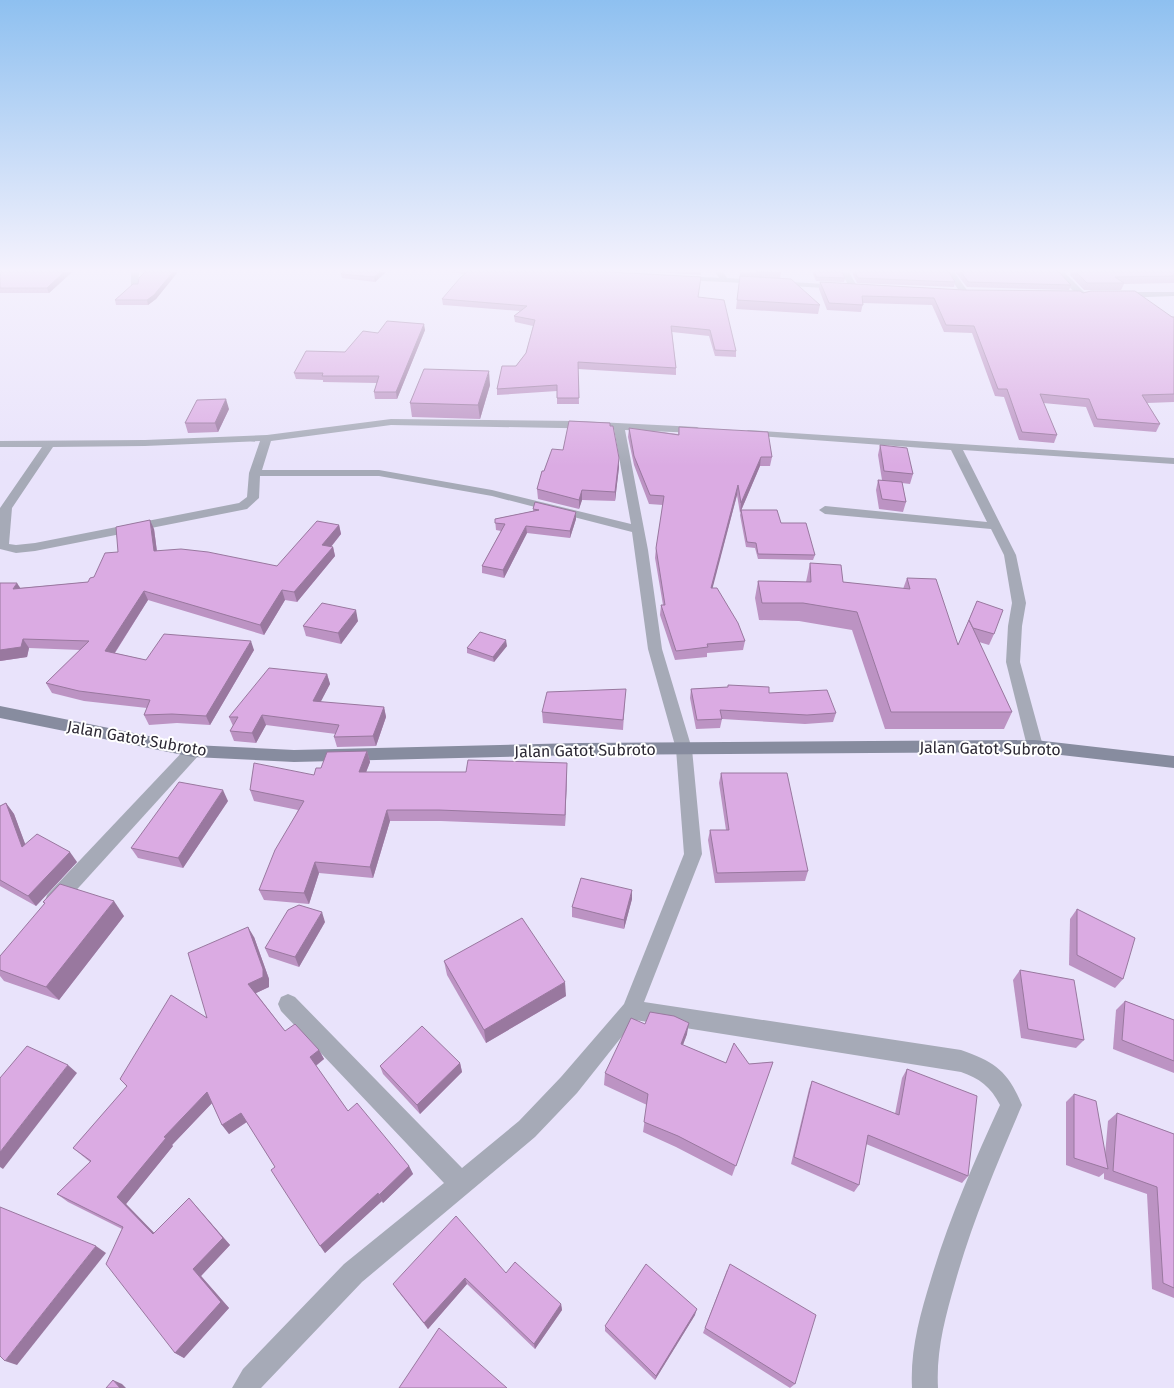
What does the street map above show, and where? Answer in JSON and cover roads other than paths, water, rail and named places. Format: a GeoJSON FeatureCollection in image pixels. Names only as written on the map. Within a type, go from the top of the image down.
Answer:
{"type":"FeatureCollection","features":[{"type":"Feature","properties":{"kind":"main road","name":"Jalan Gatot Subroto"},"geometry":{"type":"LineString","coordinates":[[0,712],[193,752],[294,756],[579,748],[1035,746],[1174,762]]}},
{"type":"Feature","properties":{"kind":"street"},"geometry":{"type":"LineString","coordinates":[[0,444],[145,443],[267,438],[391,422],[619,426],[707,430]]}},
{"type":"Feature","properties":{"kind":"street"},"geometry":{"type":"LineString","coordinates":[[246,1388],[252,1378],[353,1273],[527,1129],[569,1085],[631,1010],[694,854],[684,749],[655,649],[642,550],[619,426]]}},
{"type":"Feature","properties":{"kind":"street"},"geometry":{"type":"LineString","coordinates":[[737,432],[1174,461]]}},
{"type":"Feature","properties":{"kind":"street"},"geometry":{"type":"LineString","coordinates":[[50,443],[3,509],[3,546],[16,550],[243,506],[253,498],[255,473],[267,438]]}},
{"type":"Feature","properties":{"kind":"street"},"geometry":{"type":"LineString","coordinates":[[955,446],[1010,555],[1019,603],[1014,636],[1013,662],[1035,746]]}},
{"type":"Feature","properties":{"kind":"street"},"geometry":{"type":"LineString","coordinates":[[255,473],[379,473],[492,493],[637,529]]}},
{"type":"Feature","properties":{"kind":"street"},"geometry":{"type":"LineString","coordinates":[[825,510],[996,526]]}},
{"type":"Feature","properties":{"kind":"street"},"geometry":{"type":"LineString","coordinates":[[42,915],[193,752]]}},
{"type":"Feature","properties":{"kind":"street"},"geometry":{"type":"LineString","coordinates":[[288,1004],[460,1183]]}},
{"type":"Feature","properties":{"kind":"street"},"geometry":{"type":"LineString","coordinates":[[631,1010],[961,1061],[980,1067],[1004,1086],[1011,1105],[983,1166],[953,1242],[926,1342],[925,1388]]}}]}
